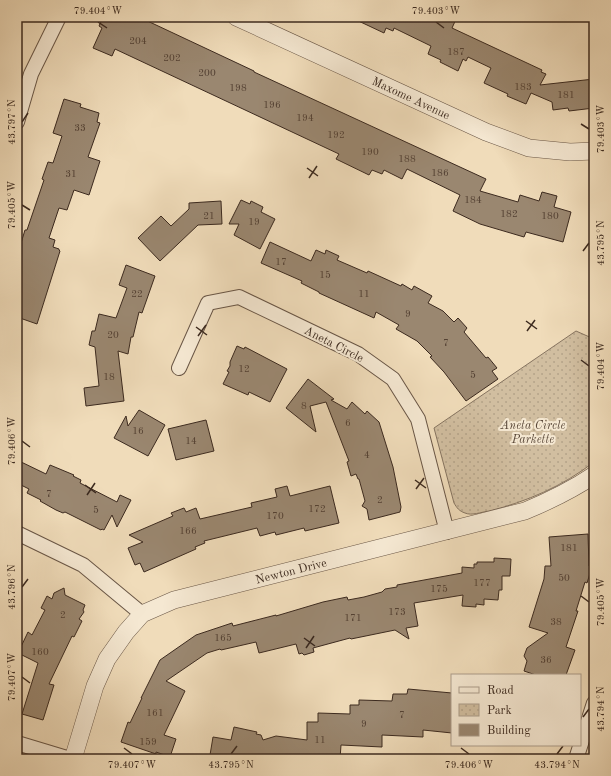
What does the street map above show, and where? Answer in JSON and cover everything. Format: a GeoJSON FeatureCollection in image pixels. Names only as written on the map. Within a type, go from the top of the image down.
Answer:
{"type":"FeatureCollection","features":[{"type":"Feature","properties":{"kind":"street"},"geometry":{"type":"LineString","coordinates":[[17,122],[31,74],[59,17]]}},
{"type":"Feature","properties":{"kind":"street","name":"Maxome Avenue"},"geometry":{"type":"LineString","coordinates":[[236,17],[486,132],[529,148],[570,152],[594,151]]}},
{"type":"Feature","properties":{"kind":"street","name":"Aneta Circle"},"geometry":{"type":"LineString","coordinates":[[179,368],[208,303],[239,297],[358,354],[393,379],[418,419],[447,532]]}},
{"type":"Feature","properties":{"kind":"street","name":"Newton Drive"},"geometry":{"type":"LineString","coordinates":[[72,759],[95,686],[106,659],[126,632],[142,614],[174,600],[525,511],[552,500],[594,475]]}},
{"type":"Feature","properties":{"kind":"street"},"geometry":{"type":"LineString","coordinates":[[17,533],[83,565],[142,614]]}},
{"type":"Feature","properties":{"kind":"street"},"geometry":{"type":"LineString","coordinates":[[581,743],[594,703]]}},
{"type":"Feature","properties":{"kind":"street"},"geometry":{"type":"LineString","coordinates":[[17,743],[72,759]]}},
{"type":"Feature","properties":{"kind":"street"},"geometry":{"type":"LineString","coordinates":[[576,759],[580,746]]}},
{"type":"Feature","properties":{"kind":"green space","name":"Aneta Circle Parkette"},"geometry":{"type":"Polygon","coordinates":[[[576,331],[594,339],[594,462],[570,479],[557,486],[517,503],[477,514],[468,514],[461,511],[454,503],[434,428],[576,331]]]}},
{"type":"Feature","properties":{"kind":"building"},"geometry":{"type":"Polygon","coordinates":[[[103,17],[139,17],[486,179],[480,191],[518,202],[520,195],[539,201],[542,192],[557,196],[554,207],[571,212],[563,242],[526,232],[524,237],[480,224],[453,211],[460,195],[407,169],[402,179],[384,170],[382,174],[372,170],[369,175],[336,159],[339,154],[115,49],[112,56],[93,48],[102,28],[99,26],[103,17]]]}},
{"type":"Feature","properties":{"kind":"building"},"geometry":{"type":"Polygon","coordinates":[[[350,17],[457,17],[452,28],[542,70],[541,72],[546,74],[540,85],[594,79],[594,108],[569,111],[568,108],[553,110],[552,102],[531,93],[526,104],[507,96],[508,94],[484,83],[491,68],[468,57],[466,61],[463,59],[458,71],[428,54],[431,46],[394,28],[393,31],[386,28],[384,33],[350,17]]]}},
{"type":"Feature","properties":{"kind":"building"},"geometry":{"type":"Polygon","coordinates":[[[64,99],[81,104],[80,107],[99,113],[97,122],[100,123],[88,157],[100,161],[89,195],[74,190],[67,210],[59,208],[49,238],[55,240],[53,247],[59,249],[60,251],[37,324],[17,317],[17,241],[21,243],[25,230],[27,230],[44,180],[42,179],[48,162],[53,163],[62,136],[53,133],[64,99]]]}},
{"type":"Feature","properties":{"kind":"building"},"geometry":{"type":"Polygon","coordinates":[[[241,200],[250,204],[251,201],[263,207],[261,212],[275,219],[260,249],[234,235],[239,224],[229,224],[241,200]]]}},
{"type":"Feature","properties":{"kind":"building"},"geometry":{"type":"Polygon","coordinates":[[[221,201],[222,224],[198,225],[160,261],[138,238],[161,216],[171,226],[189,209],[189,203],[221,201]]]}},
{"type":"Feature","properties":{"kind":"building"},"geometry":{"type":"Polygon","coordinates":[[[270,242],[311,261],[316,250],[325,254],[326,250],[339,256],[337,260],[367,273],[368,271],[401,286],[402,284],[412,290],[414,286],[432,296],[428,303],[443,311],[454,322],[458,318],[467,328],[464,332],[486,358],[488,357],[497,368],[492,371],[498,379],[466,401],[444,372],[430,357],[432,356],[417,341],[396,329],[399,325],[376,312],[374,318],[319,293],[301,283],[302,281],[261,263],[270,242]]]}},
{"type":"Feature","properties":{"kind":"building"},"geometry":{"type":"Polygon","coordinates":[[[126,265],[155,276],[142,313],[139,312],[133,337],[131,337],[128,354],[118,351],[124,401],[86,406],[84,388],[99,386],[95,347],[89,345],[92,331],[95,331],[99,314],[116,318],[127,288],[119,285],[126,265]]]}},
{"type":"Feature","properties":{"kind":"building"},"geometry":{"type":"Polygon","coordinates":[[[237,346],[244,349],[245,347],[287,369],[270,402],[249,392],[248,395],[223,384],[229,372],[227,371],[237,346]]]}},
{"type":"Feature","properties":{"kind":"building"},"geometry":{"type":"Polygon","coordinates":[[[308,379],[334,399],[331,400],[347,409],[352,402],[365,414],[367,411],[379,422],[393,467],[401,507],[400,512],[369,520],[367,509],[362,506],[365,501],[359,479],[356,474],[351,476],[347,462],[349,461],[326,402],[310,406],[316,432],[286,408],[308,379]]]}},
{"type":"Feature","properties":{"kind":"building"},"geometry":{"type":"Polygon","coordinates":[[[139,410],[165,425],[148,456],[114,438],[126,416],[128,426],[139,410]]]}},
{"type":"Feature","properties":{"kind":"building"},"geometry":{"type":"Polygon","coordinates":[[[206,420],[214,451],[176,460],[168,429],[206,420]]]}},
{"type":"Feature","properties":{"kind":"building"},"geometry":{"type":"Polygon","coordinates":[[[17,460],[46,474],[50,465],[74,475],[73,476],[81,480],[80,483],[117,502],[120,495],[131,500],[117,527],[112,515],[104,530],[101,530],[65,512],[63,513],[56,510],[27,493],[29,489],[17,483],[17,460]]]}},
{"type":"Feature","properties":{"kind":"building"},"geometry":{"type":"Polygon","coordinates":[[[287,486],[290,496],[330,486],[339,523],[305,531],[304,528],[276,535],[275,532],[260,536],[257,528],[204,541],[205,543],[195,547],[196,549],[144,572],[140,563],[135,565],[128,548],[143,542],[129,535],[173,516],[171,513],[184,508],[186,512],[196,508],[200,519],[252,507],[251,503],[277,497],[275,489],[287,486]]]}},
{"type":"Feature","properties":{"kind":"building"},"geometry":{"type":"Polygon","coordinates":[[[588,534],[589,566],[592,567],[587,583],[585,582],[576,611],[578,611],[566,647],[575,650],[566,674],[533,674],[524,671],[527,661],[524,656],[527,648],[548,633],[529,627],[544,579],[545,566],[551,566],[549,537],[588,534]]]}},
{"type":"Feature","properties":{"kind":"building"},"geometry":{"type":"Polygon","coordinates":[[[494,558],[511,559],[510,576],[502,576],[502,590],[499,590],[498,600],[484,599],[484,605],[476,604],[476,607],[462,606],[463,595],[414,603],[418,626],[406,628],[409,639],[395,630],[350,638],[313,648],[314,652],[304,655],[302,653],[299,654],[296,644],[259,653],[256,642],[207,653],[166,681],[185,691],[164,735],[176,739],[170,757],[156,752],[156,754],[121,742],[128,722],[130,723],[160,660],[196,635],[232,623],[233,626],[276,616],[323,602],[347,597],[348,600],[364,597],[382,592],[385,589],[397,587],[397,585],[462,573],[462,567],[474,568],[474,564],[477,564],[477,562],[494,562],[494,558]]]}},
{"type":"Feature","properties":{"kind":"building"},"geometry":{"type":"Polygon","coordinates":[[[64,588],[65,595],[85,605],[83,610],[84,612],[79,619],[82,621],[74,637],[72,636],[49,684],[54,685],[43,720],[22,714],[38,663],[18,653],[28,632],[32,635],[45,610],[41,608],[47,596],[52,599],[54,593],[64,588]]]}},
{"type":"Feature","properties":{"kind":"building"},"geometry":{"type":"Polygon","coordinates":[[[408,689],[451,693],[451,733],[423,730],[423,737],[382,735],[382,747],[341,745],[340,759],[234,759],[210,755],[213,737],[231,740],[234,727],[257,732],[256,734],[261,735],[263,740],[276,736],[307,740],[307,722],[318,722],[318,713],[350,714],[350,705],[359,705],[359,700],[392,701],[393,694],[407,694],[408,689]]]}}]}
